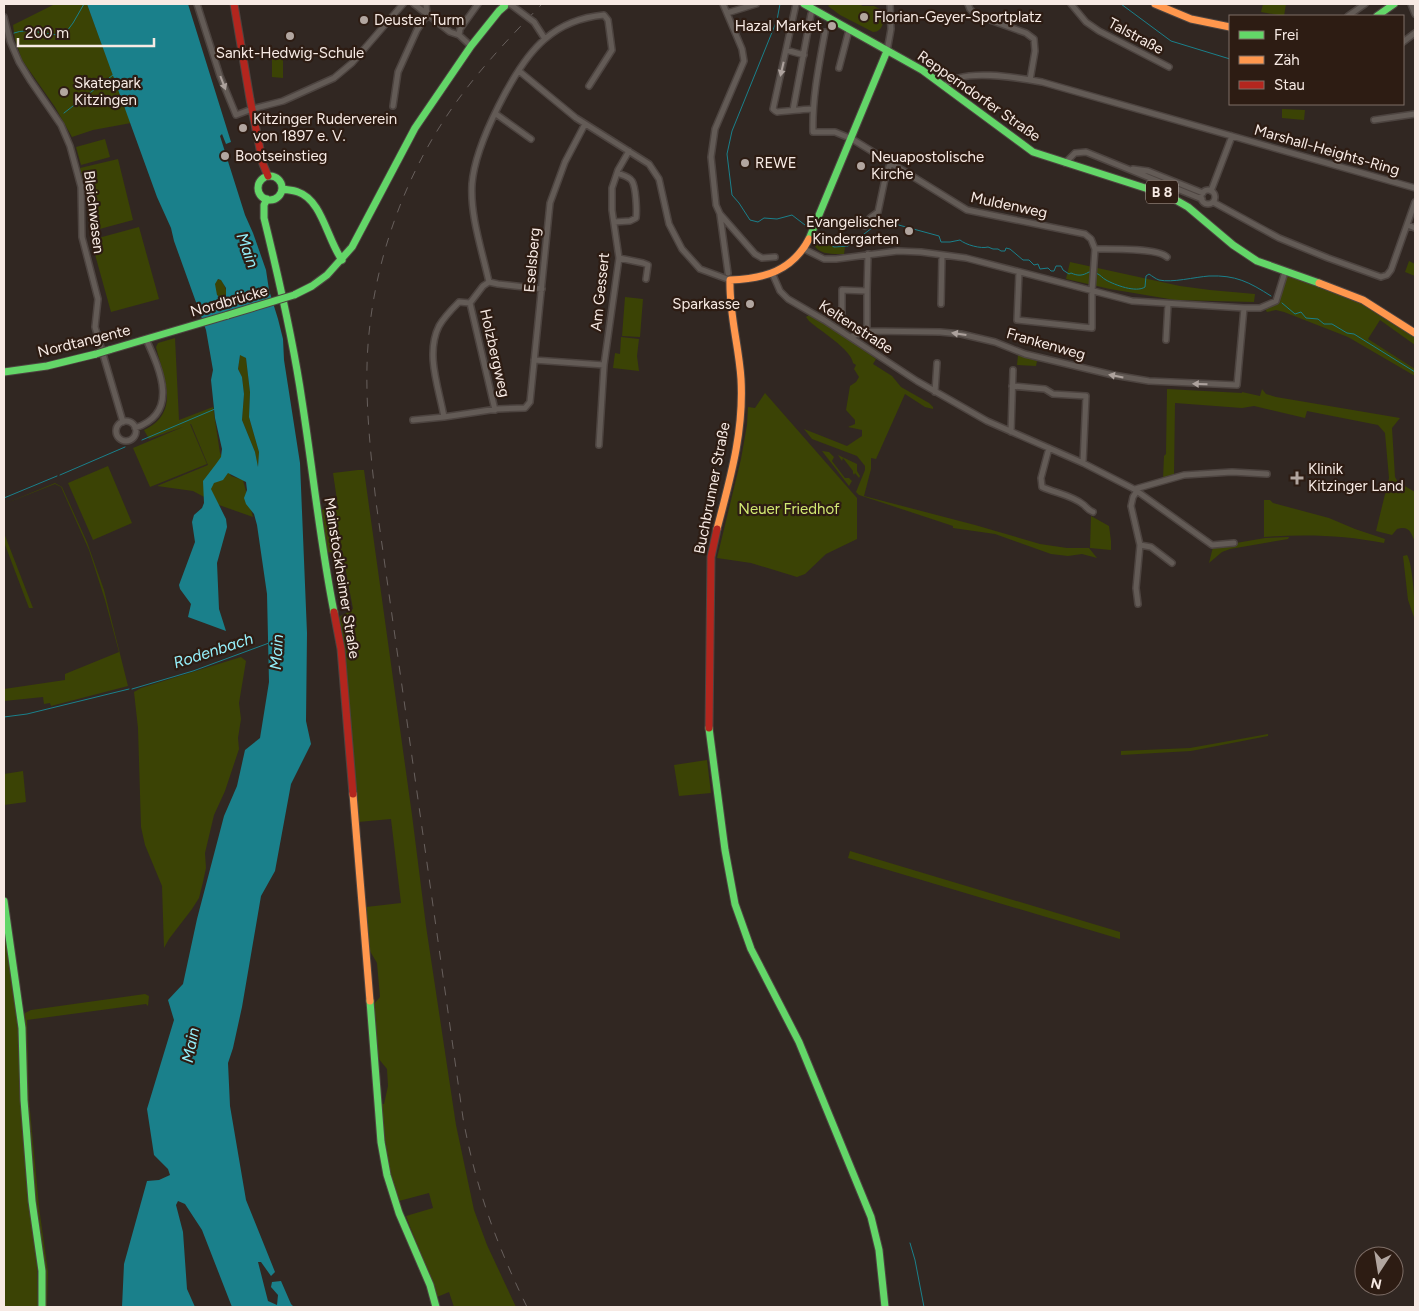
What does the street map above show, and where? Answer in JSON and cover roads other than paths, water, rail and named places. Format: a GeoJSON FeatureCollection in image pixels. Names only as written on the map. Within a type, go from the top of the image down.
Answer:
{"type":"FeatureCollection","features":[{"type":"Feature","properties":{"kind":"main road"},"geometry":{"type":"LineString","coordinates":[[234,4],[252,109],[268,176]]}},
{"type":"Feature","properties":{"kind":"main road"},"geometry":{"type":"LineString","coordinates":[[282,188],[301,191],[313,201],[322,217],[335,251],[342,260],[358,239],[415,128],[471,46],[499,11],[508,4]]}},
{"type":"Feature","properties":{"kind":"main road","name":"Repperndorfer Straße"},"geometry":{"type":"LineString","coordinates":[[804,4],[922,70],[1024,146],[1045,157],[1065,164],[1168,195],[1188,207],[1242,252],[1266,265],[1332,287],[1363,300],[1415,333]]}},
{"type":"Feature","properties":{"kind":"main road"},"geometry":{"type":"LineString","coordinates":[[1155,4],[1196,21],[1229,27]]}},
{"type":"Feature","properties":{"kind":"main road"},"geometry":{"type":"LineString","coordinates":[[1378,15],[1394,4]]}},
{"type":"Feature","properties":{"kind":"main road"},"geometry":{"type":"LineString","coordinates":[[729,277],[760,279],[773,275],[787,268],[804,249],[813,232],[888,51]]}},
{"type":"Feature","properties":{"kind":"main road"},"geometry":{"type":"LineString","coordinates":[[268,176],[278,179],[282,188]]}},
{"type":"Feature","properties":{"kind":"main road"},"geometry":{"type":"LineString","coordinates":[[268,176],[262,180],[258,187],[260,194],[267,199],[273,200],[282,188]]}},
{"type":"Feature","properties":{"kind":"main road","name":"Mainstockheimer Straße"},"geometry":{"type":"LineString","coordinates":[[267,199],[264,205],[264,218],[285,304],[302,400],[320,536],[340,649],[381,1142],[387,1175],[399,1213],[430,1284],[436,1307]]}},
{"type":"Feature","properties":{"kind":"main road","name":"Nordbrücke"},"geometry":{"type":"LineString","coordinates":[[171,333],[294,295],[319,282],[342,260]]}},
{"type":"Feature","properties":{"kind":"main road","name":"Buchbrunner Straße"},"geometry":{"type":"LineString","coordinates":[[729,277],[730,303],[739,361],[740,419],[733,467],[715,532],[711,557],[708,714],[710,749],[729,876],[741,924],[751,949],[799,1042],[871,1217],[876,1232],[885,1307]]}},
{"type":"Feature","properties":{"kind":"main road","name":"Nordtangente"},"geometry":{"type":"LineString","coordinates":[[4,372],[47,366],[171,333]]}},
{"type":"Feature","properties":{"kind":"main road"},"geometry":{"type":"LineString","coordinates":[[4,901],[22,1028],[24,1100],[32,1201],[42,1271],[42,1307]]}},
{"type":"Feature","properties":{"kind":"street"},"geometry":{"type":"LineString","coordinates":[[197,4],[220,76],[235,114],[244,113],[294,97],[334,78],[352,63],[402,5]]}},
{"type":"Feature","properties":{"kind":"street"},"geometry":{"type":"LineString","coordinates":[[414,4],[450,32],[459,34],[471,46]]}},
{"type":"Feature","properties":{"kind":"street"},"geometry":{"type":"LineString","coordinates":[[393,106],[398,72],[413,38],[427,15],[426,4]]}},
{"type":"Feature","properties":{"kind":"street"},"geometry":{"type":"LineString","coordinates":[[459,34],[460,29],[478,4]]}},
{"type":"Feature","properties":{"kind":"street"},"geometry":{"type":"LineString","coordinates":[[508,4],[534,22],[545,39]]}},
{"type":"Feature","properties":{"kind":"street"},"geometry":{"type":"LineString","coordinates":[[723,4],[727,13],[756,4]]}},
{"type":"Feature","properties":{"kind":"street"},"geometry":{"type":"LineString","coordinates":[[796,4],[773,109],[776,112],[812,109],[825,32]]}},
{"type":"Feature","properties":{"kind":"street"},"geometry":{"type":"LineString","coordinates":[[888,51],[892,29],[890,4]]}},
{"type":"Feature","properties":{"kind":"street"},"geometry":{"type":"LineString","coordinates":[[968,4],[976,15],[1026,33],[1034,39],[1035,51],[1030,80]]}},
{"type":"Feature","properties":{"kind":"street","name":"Talstraße"},"geometry":{"type":"LineString","coordinates":[[1071,4],[1086,22],[1169,67]]}},
{"type":"Feature","properties":{"kind":"street"},"geometry":{"type":"LineString","coordinates":[[1349,15],[1365,4]]}},
{"type":"Feature","properties":{"kind":"street"},"geometry":{"type":"LineString","coordinates":[[1411,4],[1415,14]]}},
{"type":"Feature","properties":{"kind":"street"},"geometry":{"type":"LineString","coordinates":[[793,110],[811,14],[814,10]]}},
{"type":"Feature","properties":{"kind":"street","name":"Buchbrunner Straße"},"geometry":{"type":"LineString","coordinates":[[727,13],[742,49],[744,60],[715,129],[711,157],[716,205],[720,214],[729,277]]}},
{"type":"Feature","properties":{"kind":"street"},"geometry":{"type":"LineString","coordinates":[[489,282],[475,216],[472,183],[481,146],[496,114],[529,56],[545,39],[579,20],[604,15],[608,20],[612,50],[589,86]]}},
{"type":"Feature","properties":{"kind":"street","name":"Bleichwasen"},"geometry":{"type":"LineString","coordinates":[[4,17],[10,41],[20,62],[30,80],[62,125],[82,187],[82,238],[98,299],[95,327],[123,422],[118,425],[116,431],[117,436],[122,441],[134,438],[135,428],[145,424],[154,417],[159,411],[163,398],[160,375],[146,339]]}},
{"type":"Feature","properties":{"kind":"street"},"geometry":{"type":"LineString","coordinates":[[839,68],[850,30]]}},
{"type":"Feature","properties":{"kind":"street"},"geometry":{"type":"LineString","coordinates":[[1404,41],[1415,33]]}},
{"type":"Feature","properties":{"kind":"street"},"geometry":{"type":"LineString","coordinates":[[786,50],[804,55]]}},
{"type":"Feature","properties":{"kind":"street"},"geometry":{"type":"LineString","coordinates":[[520,71],[556,103],[585,124],[649,164],[659,179],[669,224],[682,249],[700,269],[729,277]]}},
{"type":"Feature","properties":{"kind":"street","name":"Marshall-Heights-Ring"},"geometry":{"type":"LineString","coordinates":[[945,86],[955,78],[966,76],[997,76],[1030,80],[1104,99],[1415,188]]}},
{"type":"Feature","properties":{"kind":"street","name":"Muldenweg"},"geometry":{"type":"LineString","coordinates":[[812,109],[813,132],[835,132],[852,139],[967,210],[1085,234],[1091,239],[1096,249]]}},
{"type":"Feature","properties":{"kind":"street"},"geometry":{"type":"LineString","coordinates":[[496,114],[531,139]]}},
{"type":"Feature","properties":{"kind":"street"},"geometry":{"type":"LineString","coordinates":[[1374,120],[1415,114]]}},
{"type":"Feature","properties":{"kind":"street","name":"Eselsberg"},"geometry":{"type":"LineString","coordinates":[[495,410],[525,408],[530,402],[550,203],[565,162],[585,124]]}},
{"type":"Feature","properties":{"kind":"street","name":"Marshall-Heights-Ring"},"geometry":{"type":"LineString","coordinates":[[1211,191],[1232,136]]}},
{"type":"Feature","properties":{"kind":"street","name":"Am Gessert"},"geometry":{"type":"LineString","coordinates":[[599,445],[604,365],[618,258],[612,188],[617,173],[629,151]]}},
{"type":"Feature","properties":{"kind":"street"},"geometry":{"type":"LineString","coordinates":[[1065,164],[1075,152],[1086,152],[1130,169],[1136,168],[1148,171],[1202,196],[1207,204],[1213,202],[1279,238],[1381,277],[1387,275],[1391,270],[1415,202]]}},
{"type":"Feature","properties":{"kind":"street"},"geometry":{"type":"LineString","coordinates":[[865,226],[870,218],[878,212],[886,174],[891,162]]}},
{"type":"Feature","properties":{"kind":"street"},"geometry":{"type":"LineString","coordinates":[[614,222],[630,221],[636,218],[637,212],[632,181],[629,177],[617,173]]}},
{"type":"Feature","properties":{"kind":"street"},"geometry":{"type":"LineString","coordinates":[[1202,196],[1211,191],[1215,197],[1213,202]]}},
{"type":"Feature","properties":{"kind":"street","name":"Buchbrunner Straße"},"geometry":{"type":"LineString","coordinates":[[720,214],[755,254],[762,258],[775,258]]}},
{"type":"Feature","properties":{"kind":"street"},"geometry":{"type":"LineString","coordinates":[[1408,225],[1415,228]]}},
{"type":"Feature","properties":{"kind":"street"},"geometry":{"type":"LineString","coordinates":[[804,249],[824,259],[898,251],[966,258],[1132,301],[1244,308],[1260,308],[1276,301],[1285,272]]}},
{"type":"Feature","properties":{"kind":"street"},"geometry":{"type":"LineString","coordinates":[[1019,272],[1017,320],[1092,328],[1092,291],[1096,249],[1163,253],[1167,257]]}},
{"type":"Feature","properties":{"kind":"street"},"geometry":{"type":"LineString","coordinates":[[866,331],[868,254]]}},
{"type":"Feature","properties":{"kind":"street"},"geometry":{"type":"LineString","coordinates":[[941,304],[942,255]]}},
{"type":"Feature","properties":{"kind":"street"},"geometry":{"type":"LineString","coordinates":[[618,258],[648,265],[646,279]]}},
{"type":"Feature","properties":{"kind":"street","name":"Keltenstraße"},"geometry":{"type":"LineString","coordinates":[[773,275],[780,291],[785,297],[967,411],[1083,463],[1136,490],[1212,545],[1234,543]]}},
{"type":"Feature","properties":{"kind":"street"},"geometry":{"type":"LineString","coordinates":[[444,417],[433,355],[434,340],[440,325],[459,302],[470,303],[483,286],[489,282],[542,289]]}},
{"type":"Feature","properties":{"kind":"street"},"geometry":{"type":"LineString","coordinates":[[842,313],[842,290],[867,291]]}},
{"type":"Feature","properties":{"kind":"street","name":"Holzbergweg"},"geometry":{"type":"LineString","coordinates":[[470,303],[495,410]]}},
{"type":"Feature","properties":{"kind":"street"},"geometry":{"type":"LineString","coordinates":[[1166,340],[1168,304]]}},
{"type":"Feature","properties":{"kind":"street","name":"Frankenweg"},"geometry":{"type":"LineString","coordinates":[[850,337],[866,331],[961,334],[995,342],[1025,354],[1114,376],[1149,381],[1237,385],[1244,308]]}},
{"type":"Feature","properties":{"kind":"street"},"geometry":{"type":"LineString","coordinates":[[534,360],[604,365]]}},
{"type":"Feature","properties":{"kind":"street"},"geometry":{"type":"LineString","coordinates":[[935,392],[937,363]]}},
{"type":"Feature","properties":{"kind":"street"},"geometry":{"type":"LineString","coordinates":[[1011,432],[1012,370]]}},
{"type":"Feature","properties":{"kind":"street"},"geometry":{"type":"LineString","coordinates":[[1012,386],[1045,388],[1053,394],[1086,396],[1083,463]]}},
{"type":"Feature","properties":{"kind":"street"},"geometry":{"type":"LineString","coordinates":[[413,420],[495,410]]}},
{"type":"Feature","properties":{"kind":"street"},"geometry":{"type":"LineString","coordinates":[[123,422],[131,423],[135,428]]}},
{"type":"Feature","properties":{"kind":"street"},"geometry":{"type":"LineString","coordinates":[[1049,448],[1041,478],[1042,487],[1068,496],[1093,512]]}},
{"type":"Feature","properties":{"kind":"street"},"geometry":{"type":"LineString","coordinates":[[1138,604],[1136,588],[1140,545],[1131,506],[1136,490],[1169,478],[1184,475],[1232,472],[1267,474]]}},
{"type":"Feature","properties":{"kind":"street"},"geometry":{"type":"LineString","coordinates":[[1140,545],[1151,547],[1172,563]]}},
{"type":"Feature","properties":{"kind":"water","name":"Main"},"geometry":{"type":"Polygon","coordinates":[[[87,4],[188,4],[231,142],[226,144],[222,134],[220,136],[245,215],[266,270],[269,290],[283,339],[284,360],[300,463],[307,633],[306,721],[311,744],[291,784],[275,871],[261,896],[242,1007],[228,1063],[230,1106],[246,1200],[275,1272],[271,1276],[261,1262],[258,1262],[268,1301],[277,1305],[278,1295],[271,1287],[272,1282],[281,1281],[294,1307],[232,1307],[202,1230],[185,1204],[178,1201],[176,1205],[183,1232],[187,1289],[195,1307],[122,1307],[124,1264],[147,1181],[159,1180],[170,1175],[168,1169],[154,1155],[147,1109],[174,1020],[168,1000],[183,984],[197,919],[224,816],[237,786],[245,750],[260,738],[269,682],[267,594],[257,525],[254,514],[244,498],[247,490],[246,482],[228,473],[223,480],[214,483],[211,489],[226,519],[227,527],[217,563],[219,609],[226,631],[188,617],[191,604],[179,585],[195,542],[192,522],[194,515],[202,508],[204,503],[203,481],[221,457],[222,449],[215,418],[211,380],[213,370],[206,330],[171,228],[157,197],[87,4]],[[218,279],[215,284],[217,295],[222,299],[226,299],[226,288],[221,280],[218,279]],[[240,355],[238,369],[242,377],[244,394],[242,420],[255,452],[258,467],[259,452],[249,417],[250,392],[246,358],[240,355]]]}},
{"type":"Feature","properties":{"kind":"waterway"},"geometry":{"type":"LineString","coordinates":[[14,33],[32,31],[64,35],[84,4]]}},
{"type":"Feature","properties":{"kind":"waterway"},"geometry":{"type":"LineString","coordinates":[[780,4],[777,20],[732,131],[727,154],[732,195],[750,220],[758,222],[764,218],[777,219],[792,215],[805,225]]}},
{"type":"Feature","properties":{"kind":"waterway"},"geometry":{"type":"LineString","coordinates":[[1121,4],[1171,41],[1229,59]]}},
{"type":"Feature","properties":{"kind":"waterway"},"geometry":{"type":"LineString","coordinates":[[64,113],[113,75]]}},
{"type":"Feature","properties":{"kind":"waterway"},"geometry":{"type":"LineString","coordinates":[[816,236],[834,247],[848,246],[872,228],[895,224],[939,236],[941,242],[960,240],[978,247],[988,247],[1001,251],[1005,251],[1006,248],[1010,249],[1023,260],[1029,260],[1034,265],[1038,264],[1040,269],[1048,268],[1054,271],[1056,266],[1061,266],[1069,274],[1080,275],[1093,272]]}},
{"type":"Feature","properties":{"kind":"waterway"},"geometry":{"type":"LineString","coordinates":[[1096,273],[1115,284],[1136,289],[1145,287],[1146,276],[1149,274],[1158,280],[1164,281],[1209,276],[1235,278],[1249,283],[1271,296]]}},
{"type":"Feature","properties":{"kind":"waterway"},"geometry":{"type":"LineString","coordinates":[[1282,303],[1295,314],[1301,312],[1306,318],[1318,319],[1324,324],[1332,324],[1347,333],[1354,334],[1415,372]]}},
{"type":"Feature","properties":{"kind":"waterway"},"geometry":{"type":"LineString","coordinates":[[142,440],[215,409]]}},
{"type":"Feature","properties":{"kind":"waterway"},"geometry":{"type":"LineString","coordinates":[[60,475],[125,447]]}},
{"type":"Feature","properties":{"kind":"waterway"},"geometry":{"type":"LineString","coordinates":[[4,498],[57,476]]}},
{"type":"Feature","properties":{"kind":"waterway","name":"Rodenbach"},"geometry":{"type":"LineString","coordinates":[[132,689],[193,671],[269,643]]}},
{"type":"Feature","properties":{"kind":"waterway","name":"Rodenbach"},"geometry":{"type":"LineString","coordinates":[[4,717],[27,714],[129,689]]}},
{"type":"Feature","properties":{"kind":"waterway"},"geometry":{"type":"LineString","coordinates":[[910,1243],[924,1307]]}},
{"type":"Feature","properties":{"kind":"railway"},"geometry":{"type":"LineString","coordinates":[[527,1307],[488,1215],[474,1168],[463,1118],[376,502],[368,417],[367,366],[373,301],[380,268],[400,204],[414,174],[446,117],[479,72],[542,4]]}},
{"type":"Feature","properties":{"kind":"place","name":"Florian-Geyer-Sportplatz"},"geometry":{"type":"Point","coordinates":[864,17]}},
{"type":"Feature","properties":{"kind":"place","name":"Deuster Turm"},"geometry":{"type":"Point","coordinates":[364,20]}},
{"type":"Feature","properties":{"kind":"place","name":"Hazal Market"},"geometry":{"type":"Point","coordinates":[832,26]}},
{"type":"Feature","properties":{"kind":"place","name":"Sankt-Hedwig-Schule"},"geometry":{"type":"Point","coordinates":[290,36]}},
{"type":"Feature","properties":{"kind":"place","name":"Skatepark Kitzingen"},"geometry":{"type":"Point","coordinates":[64,92]}},
{"type":"Feature","properties":{"kind":"place","name":"Kitzinger Ruderverein von 1897 e. V."},"geometry":{"type":"Point","coordinates":[243,128]}},
{"type":"Feature","properties":{"kind":"place","name":"Bootseinstieg"},"geometry":{"type":"Point","coordinates":[225,156]}},
{"type":"Feature","properties":{"kind":"place","name":"REWE"},"geometry":{"type":"Point","coordinates":[745,163]}},
{"type":"Feature","properties":{"kind":"place","name":"Neuapostolische Kirche"},"geometry":{"type":"Point","coordinates":[861,166]}},
{"type":"Feature","properties":{"kind":"place","name":"Evangelischer Kindergarten"},"geometry":{"type":"Point","coordinates":[909,231]}},
{"type":"Feature","properties":{"kind":"place","name":"Sparkasse"},"geometry":{"type":"Point","coordinates":[750,304]}},
{"type":"Feature","properties":{"kind":"place","name":"Klinik Kitzinger Land"},"geometry":{"type":"Point","coordinates":[1297,478]}},
{"type":"Feature","properties":{"kind":"park label","name":"Neuer Friedhof"},"geometry":{"type":"Point","coordinates":[789,509]}}]}
